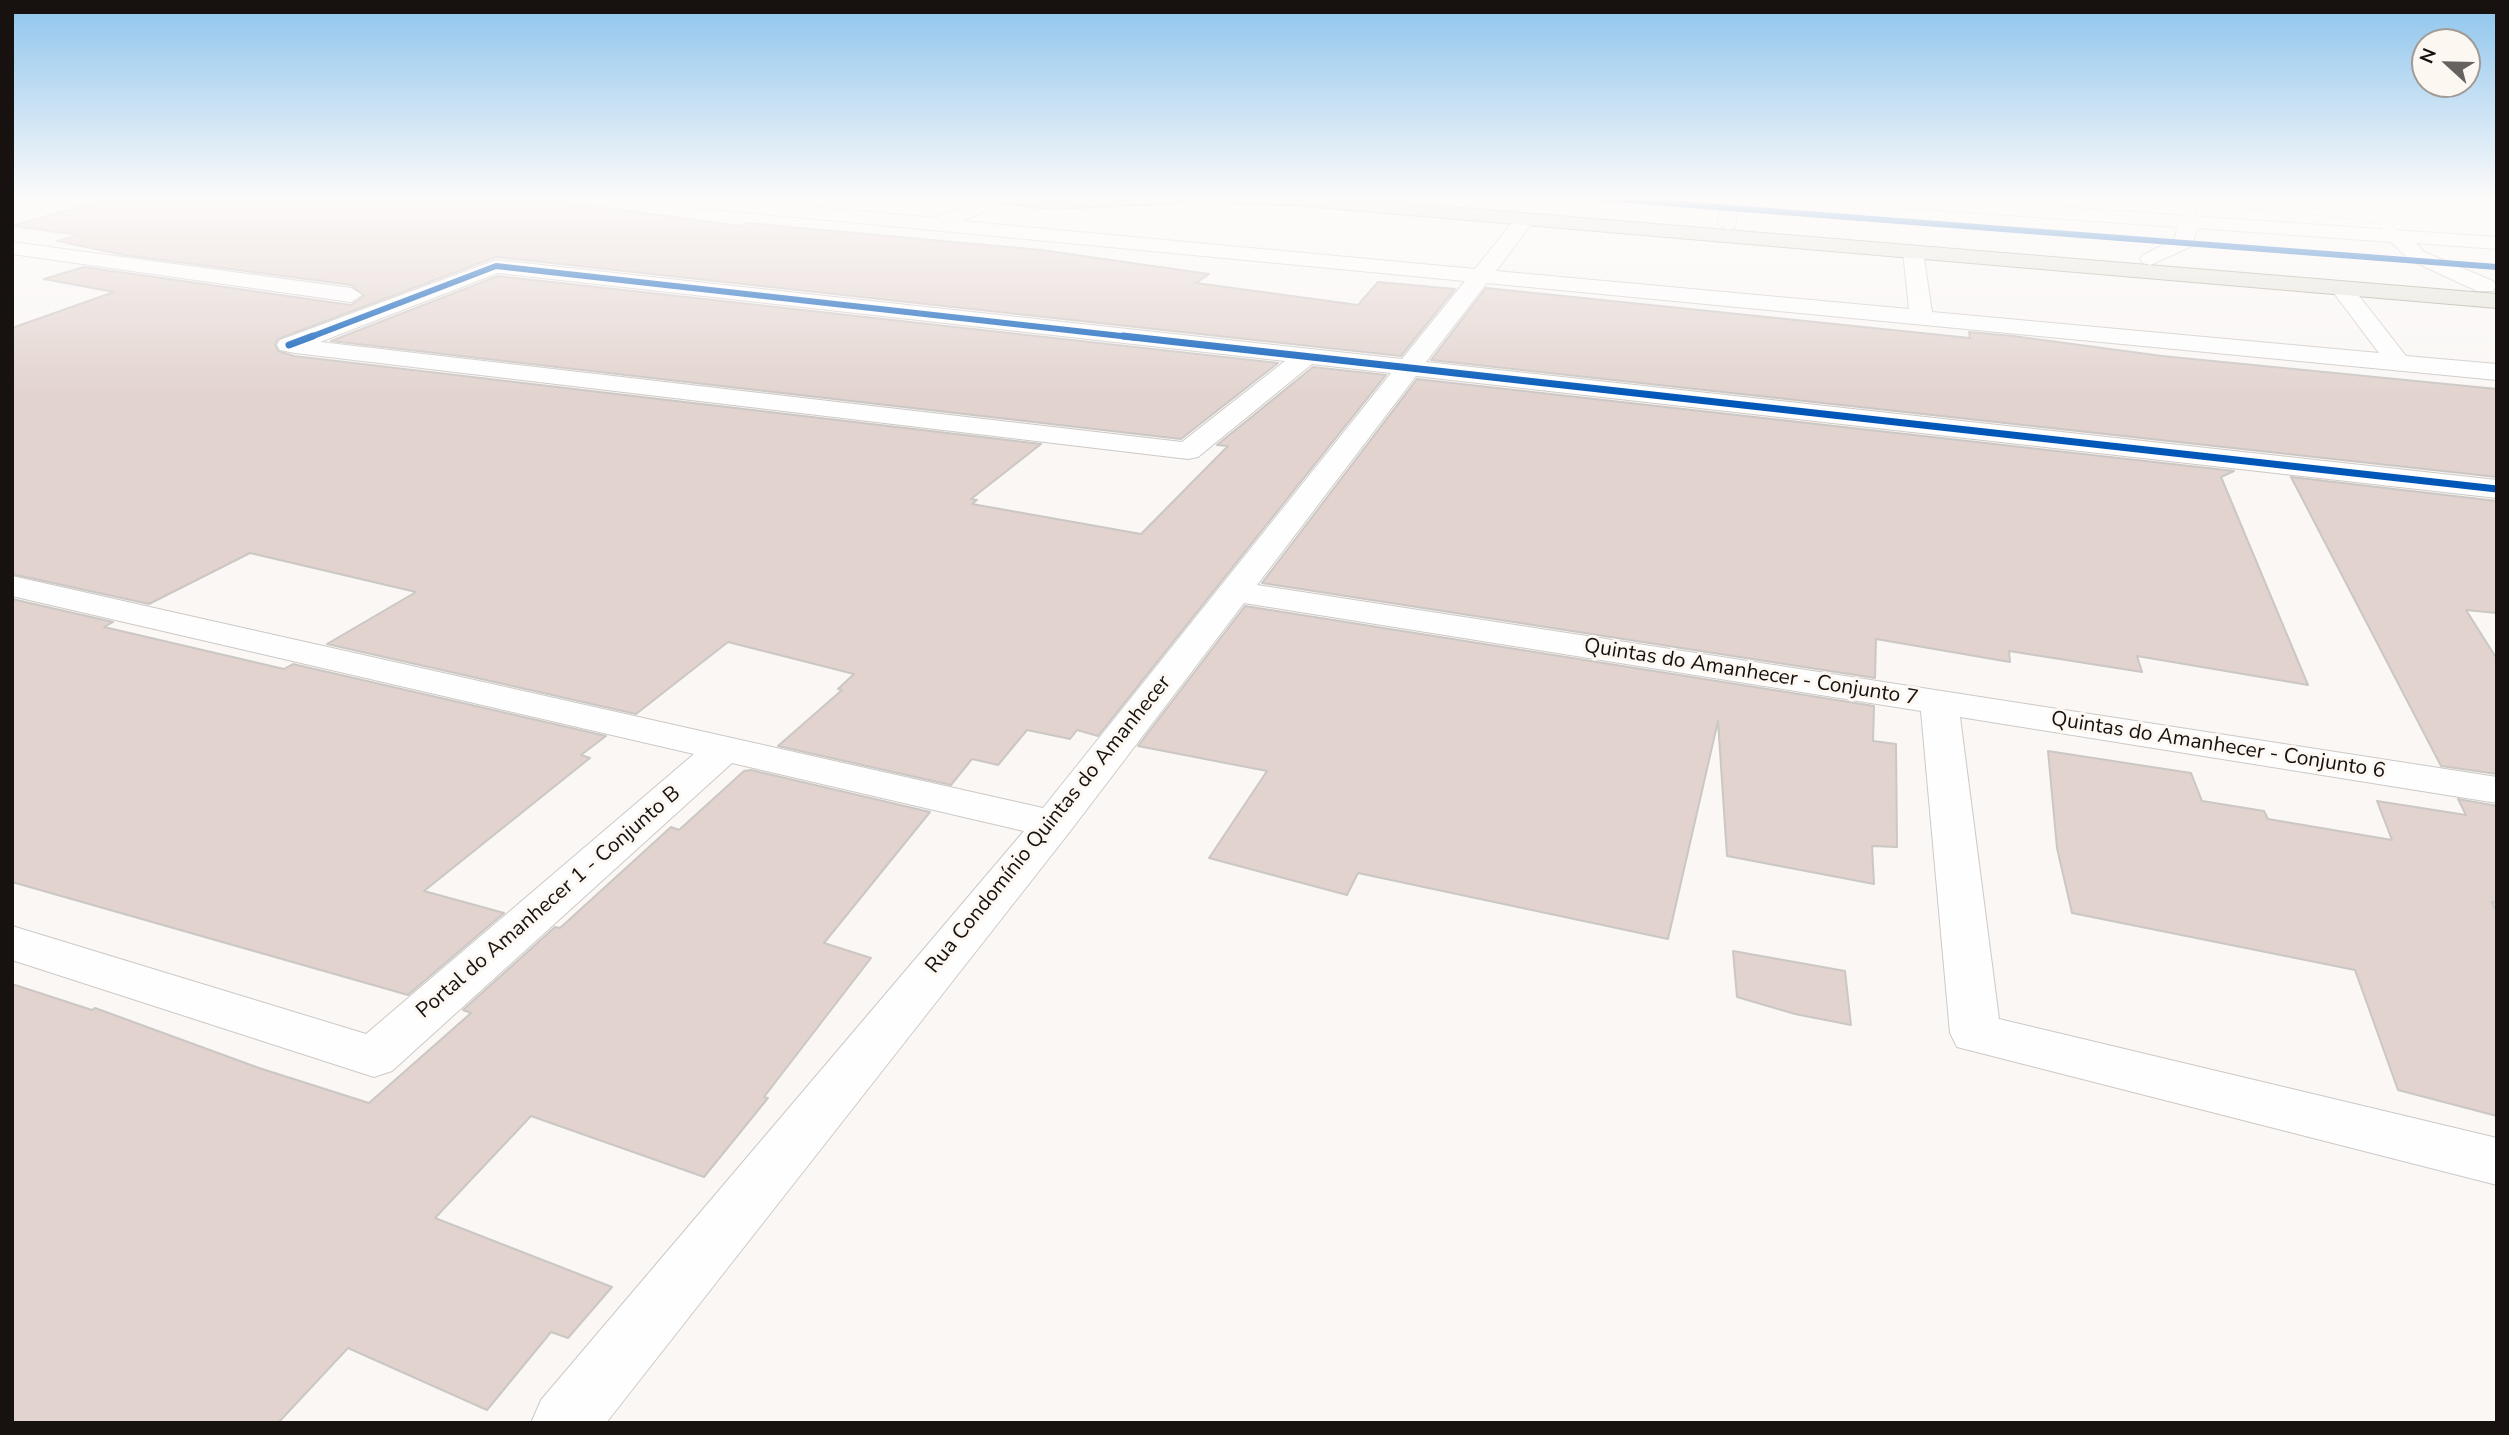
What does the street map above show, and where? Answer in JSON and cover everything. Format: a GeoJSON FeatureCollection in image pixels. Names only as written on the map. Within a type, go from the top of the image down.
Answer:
{"type":"FeatureCollection","features":[{"type":"Feature","properties":{"kind":"main road"},"geometry":{"type":"LineString","coordinates":[[2101,264],[2342,288],[2493,291]]}},
{"type":"Feature","properties":{"kind":"main road"},"geometry":{"type":"LineString","coordinates":[[2203,264],[2493,291]]}},
{"type":"Feature","properties":{"kind":"street"},"geometry":{"type":"LineString","coordinates":[[127,264],[351,295]]}},
{"type":"Feature","properties":{"kind":"street"},"geometry":{"type":"LineString","coordinates":[[1363,264],[2497,372]]}},
{"type":"Feature","properties":{"kind":"street","name":"Rua Condomínio Quintas do Amanhecer"},"geometry":{"type":"LineString","coordinates":[[564,1423],[1053,824],[1480,275],[1486,264]]}},
{"type":"Feature","properties":{"kind":"street"},"geometry":{"type":"LineString","coordinates":[[1920,264],[1921,317]]}},
{"type":"Feature","properties":{"kind":"street"},"geometry":{"type":"LineString","coordinates":[[2434,264],[2493,291]]}},
{"type":"Feature","properties":{"kind":"street"},"geometry":{"type":"LineString","coordinates":[[1308,355],[1188,452],[289,345],[496,266],[1409,366],[2497,489]]}},
{"type":"Feature","properties":{"kind":"street"},"geometry":{"type":"LineString","coordinates":[[2342,288],[2399,363]]}},
{"type":"Feature","properties":{"kind":"street"},"geometry":{"type":"LineString","coordinates":[[12,586],[1053,824]]}},
{"type":"Feature","properties":{"kind":"street","name":"Quintas do Amanhecer - Conjunto 7"},"geometry":{"type":"LineString","coordinates":[[1234,591],[1939,702],[1975,1033],[2497,1163]]}},
{"type":"Feature","properties":{"kind":"street","name":"Quintas do Amanhecer - Conjunto 6"},"geometry":{"type":"LineString","coordinates":[[1939,702],[2497,790]]}},
{"type":"Feature","properties":{"kind":"street","name":"Portal do Amanhecer 1 - Conjunto B"},"geometry":{"type":"LineString","coordinates":[[12,943],[374,1056],[724,749]]}},
{"type":"Feature","properties":{"kind":"building"},"geometry":{"type":"Polygon","coordinates":[[[192,264],[477,264],[278,339],[275,344],[278,351],[294,356],[1041,444],[971,499],[977,500],[972,504],[1141,534],[1228,446],[1217,445],[1313,367],[1386,375],[1098,736],[1077,730],[1070,739],[1027,730],[998,765],[972,759],[951,785],[778,746],[842,690],[838,689],[854,674],[728,642],[636,714],[327,644],[416,592],[250,553],[149,604],[12,574],[12,328],[114,292],[44,279],[84,267],[351,305],[364,296],[351,285],[192,264]]]}},
{"type":"Feature","properties":{"kind":"building"},"geometry":{"type":"Polygon","coordinates":[[[560,264],[1139,264],[1209,274],[1196,283],[1358,305],[1378,282],[1455,289],[1401,356],[560,264]]]}},
{"type":"Feature","properties":{"kind":"building"},"geometry":{"type":"Polygon","coordinates":[[[498,276],[1278,363],[1181,439],[331,341],[498,276]]]}},
{"type":"Feature","properties":{"kind":"building"},"geometry":{"type":"Polygon","coordinates":[[[1486,288],[1970,338],[1969,332],[2013,336],[2162,356],[2497,389],[2497,477],[1431,360],[1486,288]]]}},
{"type":"Feature","properties":{"kind":"building"},"geometry":{"type":"Polygon","coordinates":[[[1417,379],[2234,471],[2221,477],[2308,685],[2137,656],[2142,672],[2009,651],[2010,662],[1876,639],[1875,678],[1262,583],[1417,379]]]}},
{"type":"Feature","properties":{"kind":"building"},"geometry":{"type":"Polygon","coordinates":[[[2291,477],[2497,501],[2497,613],[2466,610],[2497,659],[2497,774],[2441,766],[2291,477]]]}},
{"type":"Feature","properties":{"kind":"building"},"geometry":{"type":"Polygon","coordinates":[[[12,599],[113,622],[104,627],[284,669],[293,664],[606,736],[581,755],[590,758],[424,891],[504,913],[408,995],[12,882],[12,599]]]}},
{"type":"Feature","properties":{"kind":"building"},"geometry":{"type":"Polygon","coordinates":[[[1245,606],[1874,706],[1873,741],[1896,744],[1897,847],[1872,846],[1874,884],[1727,856],[1718,721],[1668,939],[1358,873],[1347,895],[1209,858],[1267,771],[1138,746],[1245,606]]]}},
{"type":"Feature","properties":{"kind":"building"},"geometry":{"type":"Polygon","coordinates":[[[2048,751],[2191,773],[2202,801],[2264,811],[2268,819],[2392,840],[2377,801],[2466,815],[2458,799],[2497,806],[2497,903],[2492,902],[2497,912],[2497,1116],[2398,1090],[2355,970],[2072,913],[2057,848],[2048,751]]]}},
{"type":"Feature","properties":{"kind":"building"},"geometry":{"type":"Polygon","coordinates":[[[751,770],[930,812],[824,943],[871,958],[764,1097],[768,1098],[704,1177],[531,1116],[435,1218],[612,1287],[568,1338],[551,1332],[487,1410],[348,1348],[278,1423],[12,1423],[12,984],[92,1010],[95,1008],[259,1068],[369,1103],[471,1013],[463,1010],[555,927],[560,928],[671,827],[679,830],[744,771],[751,770]]]}},
{"type":"Feature","properties":{"kind":"building"},"geometry":{"type":"Polygon","coordinates":[[[1733,951],[1845,971],[1851,1025],[1795,1014],[1737,997],[1733,951]]]}},
{"type":"Feature","properties":{"kind":"cycle path"},"geometry":{"type":"LineString","coordinates":[[2458,264],[2497,267]]}},
{"type":"Feature","properties":{"kind":"cycle path"},"geometry":{"type":"LineString","coordinates":[[289,345],[496,266],[2497,489]]}}]}
